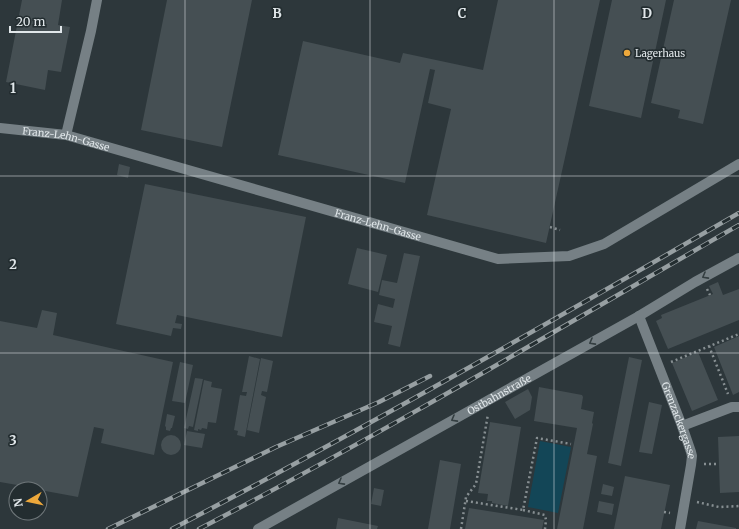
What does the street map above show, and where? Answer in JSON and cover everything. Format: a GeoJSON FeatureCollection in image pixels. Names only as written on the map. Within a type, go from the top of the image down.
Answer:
{"type":"FeatureCollection","features":[{"type":"Feature","properties":{"kind":"street"},"geometry":{"type":"LineString","coordinates":[[66,135],[97,0]]}},
{"type":"Feature","properties":{"kind":"street","name":"Franz-Lehn-Gasse"},"geometry":{"type":"LineString","coordinates":[[0,128],[66,135],[498,259],[570,256],[604,244],[739,164]]}},
{"type":"Feature","properties":{"kind":"street","name":"Ostbahnstraße"},"geometry":{"type":"LineString","coordinates":[[258,529],[639,316],[695,282],[739,258]]}},
{"type":"Feature","properties":{"kind":"street","name":"Grenzackergasse"},"geometry":{"type":"LineString","coordinates":[[639,316],[682,426],[692,456],[692,465],[680,529]]}},
{"type":"Feature","properties":{"kind":"street"},"geometry":{"type":"LineString","coordinates":[[682,426],[736,407]]}},
{"type":"Feature","properties":{"kind":"path"},"geometry":{"type":"LineString","coordinates":[[550,227],[560,230]]}},
{"type":"Feature","properties":{"kind":"path"},"geometry":{"type":"LineString","coordinates":[[659,366],[739,334]]}},
{"type":"Feature","properties":{"kind":"path"},"geometry":{"type":"LineString","coordinates":[[709,346],[736,407]]}},
{"type":"Feature","properties":{"kind":"path"},"geometry":{"type":"LineString","coordinates":[[461,529],[466,497],[476,484],[491,398]]}},
{"type":"Feature","properties":{"kind":"path"},"geometry":{"type":"LineString","coordinates":[[523,510],[537,438],[571,444]]}},
{"type":"Feature","properties":{"kind":"path"},"geometry":{"type":"LineString","coordinates":[[685,500],[719,507],[739,506]]}},
{"type":"Feature","properties":{"kind":"path"},"geometry":{"type":"LineString","coordinates":[[466,501],[545,515],[545,529]]}},
{"type":"Feature","properties":{"kind":"shaded area"},"geometry":{"type":"Polygon","coordinates":[[[540,441],[571,447],[558,513],[528,507],[540,441]]]}},
{"type":"Feature","properties":{"kind":"building"},"geometry":{"type":"Polygon","coordinates":[[[22,0],[62,0],[58,25],[70,27],[61,72],[48,70],[45,90],[6,82],[22,0]]]}},
{"type":"Feature","properties":{"kind":"building"},"geometry":{"type":"Polygon","coordinates":[[[167,0],[252,0],[222,147],[141,130],[167,0]]]}},
{"type":"Feature","properties":{"kind":"building"},"geometry":{"type":"Polygon","coordinates":[[[498,0],[600,0],[546,243],[427,215],[451,109],[428,103],[435,70],[430,69],[405,183],[278,155],[303,41],[400,63],[403,53],[483,70],[498,0]]]}},
{"type":"Feature","properties":{"kind":"building","name":"Lagerhaus"},"geometry":{"type":"Polygon","coordinates":[[[612,0],[666,0],[641,118],[589,106],[612,0]]]}},
{"type":"Feature","properties":{"kind":"building"},"geometry":{"type":"Polygon","coordinates":[[[674,0],[731,0],[703,124],[678,118],[680,110],[651,103],[674,0]]]}},
{"type":"Feature","properties":{"kind":"building"},"geometry":{"type":"Polygon","coordinates":[[[119,164],[130,167],[128,178],[117,175],[119,164]]]}},
{"type":"Feature","properties":{"kind":"building"},"geometry":{"type":"Polygon","coordinates":[[[145,184],[306,217],[282,337],[177,315],[175,323],[182,324],[181,329],[173,328],[171,336],[116,324],[145,184]]]}},
{"type":"Feature","properties":{"kind":"building"},"geometry":{"type":"Polygon","coordinates":[[[357,248],[387,255],[378,292],[348,284],[357,248]]]}},
{"type":"Feature","properties":{"kind":"building"},"geometry":{"type":"Polygon","coordinates":[[[404,253],[420,256],[400,347],[388,344],[392,326],[374,322],[378,304],[393,308],[395,299],[379,295],[382,280],[397,283],[404,253]]]}},
{"type":"Feature","properties":{"kind":"building"},"geometry":{"type":"Polygon","coordinates":[[[718,282],[723,295],[739,289],[739,320],[668,349],[656,321],[662,318],[661,315],[713,294],[709,286],[718,282]]]}},
{"type":"Feature","properties":{"kind":"building"},"geometry":{"type":"Polygon","coordinates":[[[42,310],[57,313],[53,335],[173,362],[154,455],[101,443],[104,429],[94,427],[78,497],[48,491],[48,481],[8,481],[8,483],[0,482],[0,321],[37,328],[42,310]]]}},
{"type":"Feature","properties":{"kind":"building"},"geometry":{"type":"Polygon","coordinates":[[[739,336],[739,392],[733,395],[714,347],[739,336]]]}},
{"type":"Feature","properties":{"kind":"building"},"geometry":{"type":"Polygon","coordinates":[[[698,352],[718,400],[692,411],[672,363],[698,352]]]}},
{"type":"Feature","properties":{"kind":"building"},"geometry":{"type":"Polygon","coordinates":[[[249,356],[260,359],[245,437],[237,435],[238,431],[234,430],[240,395],[246,396],[247,392],[242,392],[249,356]]]}},
{"type":"Feature","properties":{"kind":"building"},"geometry":{"type":"Polygon","coordinates":[[[629,357],[642,360],[621,466],[608,463],[629,357]]]}},
{"type":"Feature","properties":{"kind":"building"},"geometry":{"type":"Polygon","coordinates":[[[261,358],[273,361],[267,392],[262,391],[261,395],[266,397],[259,433],[247,430],[261,358]]]}},
{"type":"Feature","properties":{"kind":"building"},"geometry":{"type":"Polygon","coordinates":[[[180,362],[193,365],[185,403],[172,401],[180,362]]]}},
{"type":"Feature","properties":{"kind":"building"},"geometry":{"type":"Polygon","coordinates":[[[195,378],[203,379],[193,427],[189,426],[188,429],[184,428],[195,378]]]}},
{"type":"Feature","properties":{"kind":"building"},"geometry":{"type":"Polygon","coordinates":[[[204,380],[212,382],[211,387],[222,389],[216,423],[208,422],[207,429],[202,428],[201,430],[198,429],[198,431],[194,430],[204,380]]]}},
{"type":"Feature","properties":{"kind":"building"},"geometry":{"type":"Polygon","coordinates":[[[539,387],[582,395],[581,409],[594,412],[587,454],[597,456],[583,529],[557,529],[577,428],[534,421],[539,387]]]}},
{"type":"Feature","properties":{"kind":"building"},"geometry":{"type":"Polygon","coordinates":[[[528,389],[532,397],[530,410],[515,419],[505,402],[528,389]]]}},
{"type":"Feature","properties":{"kind":"building"},"geometry":{"type":"Polygon","coordinates":[[[649,402],[662,405],[652,454],[639,452],[649,402]]]}},
{"type":"Feature","properties":{"kind":"building"},"geometry":{"type":"Polygon","coordinates":[[[167,414],[175,416],[170,431],[166,430],[165,426],[167,414]]]}},
{"type":"Feature","properties":{"kind":"building"},"geometry":{"type":"Polygon","coordinates":[[[490,422],[521,427],[508,506],[487,501],[488,494],[478,493],[490,422]]]}},
{"type":"Feature","properties":{"kind":"building"},"geometry":{"type":"Polygon","coordinates":[[[187,431],[205,434],[202,448],[184,445],[187,431]]]}},
{"type":"Feature","properties":{"kind":"building"},"geometry":{"type":"Polygon","coordinates":[[[171,435],[178,438],[181,445],[178,452],[171,455],[164,452],[161,445],[164,438],[171,435]]]}},
{"type":"Feature","properties":{"kind":"building"},"geometry":{"type":"Polygon","coordinates":[[[739,436],[739,492],[720,493],[718,437],[739,436]]]}},
{"type":"Feature","properties":{"kind":"building"},"geometry":{"type":"Polygon","coordinates":[[[440,460],[461,464],[450,529],[428,529],[440,460]]]}},
{"type":"Feature","properties":{"kind":"building"},"geometry":{"type":"Polygon","coordinates":[[[625,476],[670,485],[661,529],[614,529],[625,476]]]}},
{"type":"Feature","properties":{"kind":"building"},"geometry":{"type":"Polygon","coordinates":[[[603,484],[614,487],[612,496],[601,494],[603,484]]]}},
{"type":"Feature","properties":{"kind":"building"},"geometry":{"type":"Polygon","coordinates":[[[374,488],[384,490],[381,506],[371,504],[374,488]]]}},
{"type":"Feature","properties":{"kind":"building"},"geometry":{"type":"Polygon","coordinates":[[[599,501],[614,504],[612,515],[597,512],[599,501]]]}},
{"type":"Feature","properties":{"kind":"building"},"geometry":{"type":"Polygon","coordinates":[[[469,508],[544,520],[542,529],[465,529],[469,508]]]}},
{"type":"Feature","properties":{"kind":"building"},"geometry":{"type":"Polygon","coordinates":[[[338,518],[378,526],[377,529],[336,529],[338,518]]]}},
{"type":"Feature","properties":{"kind":"building"},"geometry":{"type":"Polygon","coordinates":[[[698,521],[736,528],[736,529],[696,529],[698,521]]]}},
{"type":"Feature","properties":{"kind":"railway"},"geometry":{"type":"LineString","coordinates":[[172,529],[386,414],[739,213]]}},
{"type":"Feature","properties":{"kind":"railway"},"geometry":{"type":"LineString","coordinates":[[199,529],[403,418],[739,225]]}},
{"type":"Feature","properties":{"kind":"railway"},"geometry":{"type":"LineString","coordinates":[[108,529],[276,447],[379,402],[430,376]]}},
{"type":"Feature","properties":{"kind":"place","name":"Lagerhaus"},"geometry":{"type":"Point","coordinates":[627,53]}}]}
